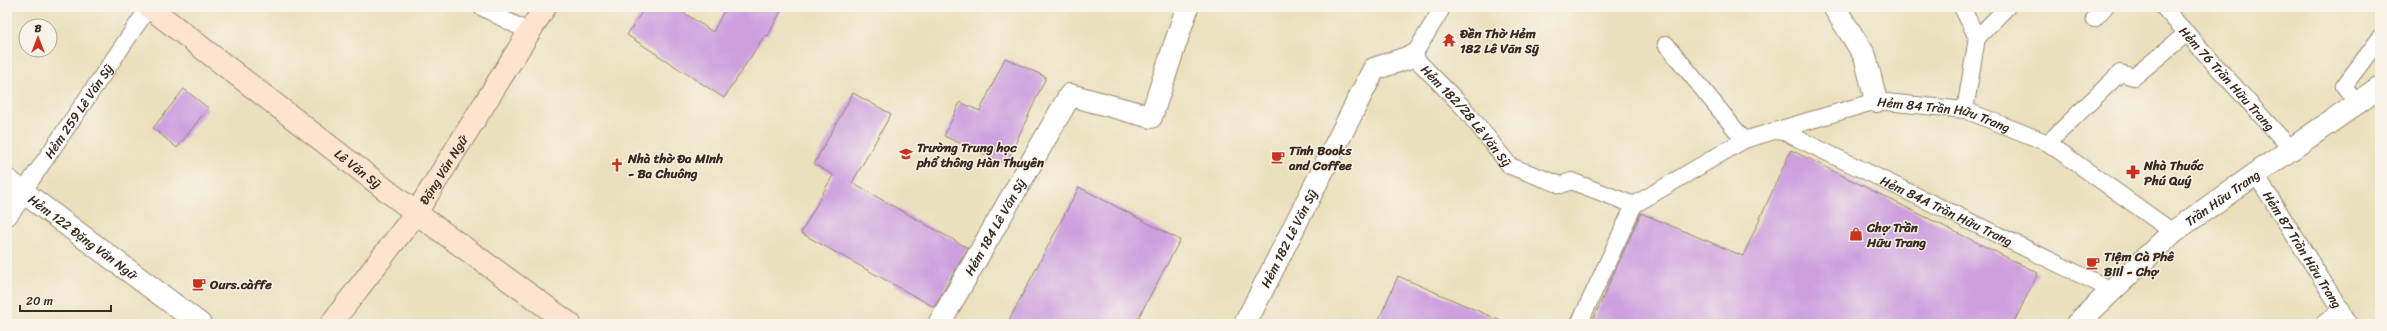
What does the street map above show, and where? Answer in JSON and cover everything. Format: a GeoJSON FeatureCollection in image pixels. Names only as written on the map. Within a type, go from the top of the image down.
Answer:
{"type":"FeatureCollection","features":[{"type":"Feature","properties":{"kind":"main road","name":"Lê Văn Sỹ"},"geometry":{"type":"LineString","coordinates":[[149,7],[416,213],[570,324]]}},
{"type":"Feature","properties":{"kind":"main road","name":"Đặng Văn Ngữ"},"geometry":{"type":"LineString","coordinates":[[331,324],[416,213],[545,7]]}},
{"type":"Feature","properties":{"kind":"street"},"geometry":{"type":"LineString","coordinates":[[1834,7],[1865,56],[1876,101]]}},
{"type":"Feature","properties":{"kind":"street","name":"Hẻm 184 Lê Văn Sỹ"},"geometry":{"type":"LineString","coordinates":[[939,324],[1070,95],[1151,117],[1187,8]]}},
{"type":"Feature","properties":{"kind":"street","name":"Hẻm 182 Lê Văn Sỹ"},"geometry":{"type":"LineString","coordinates":[[1246,324],[1374,69],[1413,56]]}},
{"type":"Feature","properties":{"kind":"street","name":"Trần Hữu Trang"},"geometry":{"type":"LineString","coordinates":[[2079,323],[2173,232],[2380,87]]}},
{"type":"Feature","properties":{"kind":"street","name":"Hẻm 259 Lê Văn Sỹ"},"geometry":{"type":"LineString","coordinates":[[7,214],[15,186]]}},
{"type":"Feature","properties":{"kind":"street","name":"Hẻm 122 Đặng Văn Ngữ"},"geometry":{"type":"LineString","coordinates":[[15,186],[200,324]]}},
{"type":"Feature","properties":{"kind":"lane","name":"Hẻm 259 Lê Văn Sỹ"},"geometry":{"type":"LineString","coordinates":[[15,186],[149,7]]}},
{"type":"Feature","properties":{"kind":"lane"},"geometry":{"type":"LineString","coordinates":[[481,7],[529,32]]}},
{"type":"Feature","properties":{"kind":"lane"},"geometry":{"type":"LineString","coordinates":[[1413,56],[1441,10],[1440,7]]}},
{"type":"Feature","properties":{"kind":"lane"},"geometry":{"type":"LineString","coordinates":[[1962,7],[1977,38]]}},
{"type":"Feature","properties":{"kind":"lane"},"geometry":{"type":"LineString","coordinates":[[1965,110],[1977,38],[2007,7]]}},
{"type":"Feature","properties":{"kind":"lane"},"geometry":{"type":"LineString","coordinates":[[2094,19],[2105,7]]}},
{"type":"Feature","properties":{"kind":"lane","name":"Hẻm 76 Trần Hữu Trang"},"geometry":{"type":"LineString","coordinates":[[2163,7],[2292,150]]}},
{"type":"Feature","properties":{"kind":"lane"},"geometry":{"type":"LineString","coordinates":[[2048,143],[2120,73],[2134,77],[2187,33]]}},
{"type":"Feature","properties":{"kind":"lane"},"geometry":{"type":"LineString","coordinates":[[2357,103],[2344,86],[2380,38]]}},
{"type":"Feature","properties":{"kind":"lane"},"geometry":{"type":"LineString","coordinates":[[1666,44],[1744,140]]}},
{"type":"Feature","properties":{"kind":"lane","name":"Hẻm 182/28 Lê Văn Sỹ"},"geometry":{"type":"LineString","coordinates":[[1413,56],[1464,108],[1510,166],[1561,185],[1570,181],[1634,205]]}},
{"type":"Feature","properties":{"kind":"lane","name":"Hẻm 84 Trần Hữu Trang"},"geometry":{"type":"LineString","coordinates":[[1634,205],[1744,140],[1876,101],[1965,110],[2048,143],[2173,232]]}},
{"type":"Feature","properties":{"kind":"lane","name":"Hẻm 84A Trần Hữu Trang"},"geometry":{"type":"LineString","coordinates":[[1780,130],[2114,290]]}},
{"type":"Feature","properties":{"kind":"lane","name":"Hẻm 87 Trần Hữu Trang"},"geometry":{"type":"LineString","coordinates":[[2256,175],[2342,309],[2350,324]]}},
{"type":"Feature","properties":{"kind":"lane"},"geometry":{"type":"LineString","coordinates":[[1579,324],[1634,205]]}},
{"type":"Feature","properties":{"kind":"lane"},"geometry":{"type":"LineString","coordinates":[[2323,324],[2342,309]]}},
{"type":"Feature","properties":{"kind":"building"},"geometry":{"type":"Polygon","coordinates":[[[645,7],[675,7],[713,32],[726,7],[783,7],[768,36],[765,35],[724,98],[627,35],[645,7]]]}},
{"type":"Feature","properties":{"kind":"building"},"geometry":{"type":"Polygon","coordinates":[[[1005,58],[1046,77],[1006,164],[944,136],[960,102],[980,111],[1005,58]]]}},
{"type":"Feature","properties":{"kind":"building"},"geometry":{"type":"Polygon","coordinates":[[[184,89],[208,108],[177,148],[153,128],[184,89]]]}},
{"type":"Feature","properties":{"kind":"building"},"geometry":{"type":"Polygon","coordinates":[[[853,93],[891,114],[852,183],[968,248],[934,307],[801,233],[833,175],[814,164],[853,93]]]}},
{"type":"Feature","properties":{"kind":"building","name":"Chợ Trần Hữu Trang"},"geometry":{"type":"Polygon","coordinates":[[[1791,150],[2038,273],[2013,324],[1591,324],[1641,213],[1743,256],[1791,150]]]}},
{"type":"Feature","properties":{"kind":"building"},"geometry":{"type":"Polygon","coordinates":[[[1079,187],[1180,240],[1135,324],[1007,324],[1079,187]]]}},
{"type":"Feature","properties":{"kind":"building"},"geometry":{"type":"Polygon","coordinates":[[[1398,276],[1508,324],[1377,324],[1398,276]]]}},
{"type":"Feature","properties":{"kind":"place","name":"Đền Thờ Hẻm 182 Lê Văn Sỹ"},"geometry":{"type":"Point","coordinates":[1449,40]}},
{"type":"Feature","properties":{"kind":"place","name":"Trường Trung học phổ thông Hàn Thuyên"},"geometry":{"type":"Point","coordinates":[906,154]}},
{"type":"Feature","properties":{"kind":"place","name":"Tĩnh Books and Coffee"},"geometry":{"type":"Point","coordinates":[1278,157]}},
{"type":"Feature","properties":{"kind":"place","name":"Nhà thờ Đa Minh - Ba Chuông"},"geometry":{"type":"Point","coordinates":[617,165]}},
{"type":"Feature","properties":{"kind":"place","name":"Nhà Thuốc Phú Quý"},"geometry":{"type":"Point","coordinates":[2133,172]}},
{"type":"Feature","properties":{"kind":"place","name":"Chợ Trần Hữu Trang"},"geometry":{"type":"Point","coordinates":[1856,234]}},
{"type":"Feature","properties":{"kind":"place","name":"Tiệm Cà Phê Biil - Chợ"},"geometry":{"type":"Point","coordinates":[2093,263]}},
{"type":"Feature","properties":{"kind":"place","name":"Ours.càffe"},"geometry":{"type":"Point","coordinates":[199,284]}}]}
